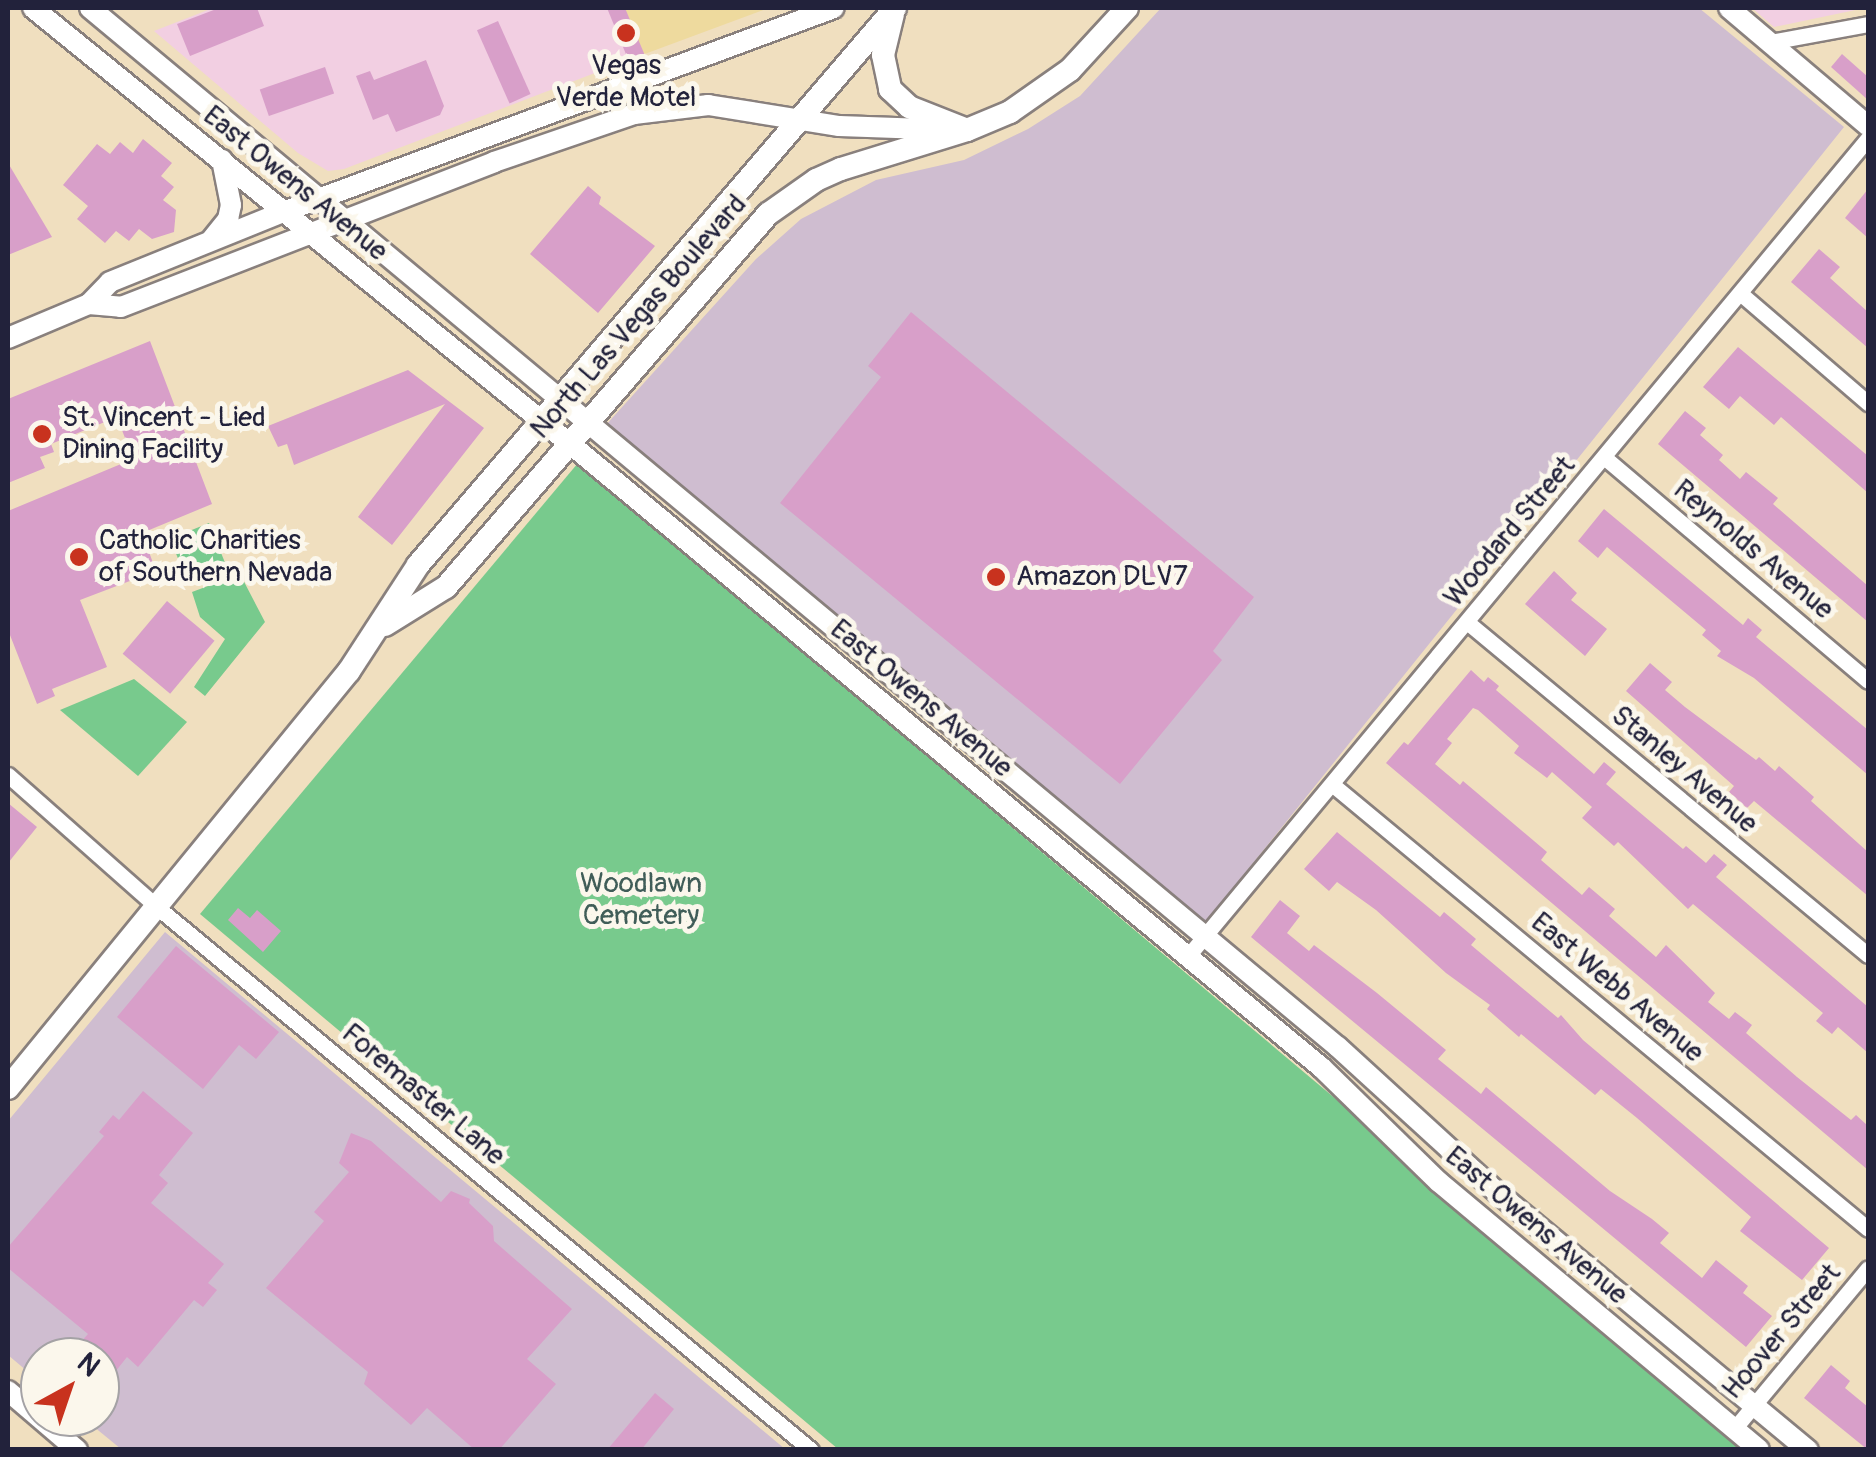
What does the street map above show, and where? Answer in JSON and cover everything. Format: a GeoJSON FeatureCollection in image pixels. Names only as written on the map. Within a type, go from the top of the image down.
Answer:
{"type":"FeatureCollection","features":[{"type":"Feature","properties":{"kind":"main road","name":"East Owens Avenue"},"geometry":{"type":"LineString","coordinates":[[33,8],[117,80],[222,158],[1188,956],[1322,1068],[1439,1182],[1759,1450]]}},
{"type":"Feature","properties":{"kind":"main road","name":"East Owens Avenue"},"geometry":{"type":"LineString","coordinates":[[90,8],[1338,1047],[1498,1193],[1808,1450]]}},
{"type":"Feature","properties":{"kind":"main road"},"geometry":{"type":"LineString","coordinates":[[8,338],[89,304],[110,282],[286,211],[834,8]]}},
{"type":"Feature","properties":{"kind":"main road"},"geometry":{"type":"LineString","coordinates":[[895,8],[883,54],[890,89],[909,107],[967,130]]}},
{"type":"Feature","properties":{"kind":"main road","name":"North Las Vegas Boulevard"},"geometry":{"type":"LineString","coordinates":[[8,1088],[382,627],[418,565],[895,8]]}},
{"type":"Feature","properties":{"kind":"main road"},"geometry":{"type":"LineString","coordinates":[[1729,8],[1868,126]]}},
{"type":"Feature","properties":{"kind":"main road","name":"North Las Vegas Boulevard"},"geometry":{"type":"LineString","coordinates":[[382,627],[446,587],[752,228],[791,196],[855,164],[967,130],[1010,112],[1053,84],[1122,10]]}},
{"type":"Feature","properties":{"kind":"main road"},"geometry":{"type":"LineString","coordinates":[[89,304],[121,307],[596,124],[634,114],[708,105],[889,129],[967,130]]}},
{"type":"Feature","properties":{"kind":"main road"},"geometry":{"type":"LineString","coordinates":[[210,242],[228,218],[232,205],[222,158]]}},
{"type":"Feature","properties":{"kind":"main road"},"geometry":{"type":"LineString","coordinates":[[8,1391],[77,1450]]}},
{"type":"Feature","properties":{"kind":"street"},"geometry":{"type":"LineString","coordinates":[[1770,42],[1868,24]]}},
{"type":"Feature","properties":{"kind":"street","name":"Woodard Street"},"geometry":{"type":"LineString","coordinates":[[1188,956],[1868,138]]}},
{"type":"Feature","properties":{"kind":"street"},"geometry":{"type":"LineString","coordinates":[[1740,293],[1868,403]]}},
{"type":"Feature","properties":{"kind":"street","name":"Reynolds Avenue"},"geometry":{"type":"LineString","coordinates":[[1604,457],[1868,681]]}},
{"type":"Feature","properties":{"kind":"street","name":"Stanley Avenue"},"geometry":{"type":"LineString","coordinates":[[1467,622],[1868,956]]}},
{"type":"Feature","properties":{"kind":"street","name":"Foremaster Lane"},"geometry":{"type":"LineString","coordinates":[[8,774],[158,906],[811,1450]]}},
{"type":"Feature","properties":{"kind":"street","name":"East Webb Avenue"},"geometry":{"type":"LineString","coordinates":[[1333,784],[1868,1229]]}},
{"type":"Feature","properties":{"kind":"street","name":"Hoover Street"},"geometry":{"type":"LineString","coordinates":[[1734,1429],[1868,1268]]}},
{"type":"Feature","properties":{"kind":"shaded area"},"geometry":{"type":"Polygon","coordinates":[[[213,8],[622,8],[642,55],[344,169],[328,171],[298,153],[154,31],[213,8]]]}},
{"type":"Feature","properties":{"kind":"shaded area"},"geometry":{"type":"Polygon","coordinates":[[[1161,8],[1699,8],[1844,127],[1205,923],[605,426],[756,259],[801,219],[876,180],[964,160],[1028,129],[1080,96],[1161,8]]]}},
{"type":"Feature","properties":{"kind":"shaded area"},"geometry":{"type":"Polygon","coordinates":[[[1752,8],[1865,8],[1774,27],[1752,8]]]}},
{"type":"Feature","properties":{"kind":"shaded area"},"geometry":{"type":"Polygon","coordinates":[[[165,932],[785,1449],[121,1449],[106,1437],[120,1437],[120,1337],[20,1337],[20,1365],[8,1355],[8,1121],[165,932]]]}},
{"type":"Feature","properties":{"kind":"green space","name":"Woodlawn Cemetery"},"geometry":{"type":"Polygon","coordinates":[[[578,463],[1753,1449],[838,1449],[200,914],[578,463]]]}},
{"type":"Feature","properties":{"kind":"green space"},"geometry":{"type":"Polygon","coordinates":[[[209,523],[226,565],[187,580],[170,539],[209,523]]]}},
{"type":"Feature","properties":{"kind":"green space"},"geometry":{"type":"Polygon","coordinates":[[[240,574],[265,622],[205,696],[194,687],[225,639],[200,617],[192,592],[240,574]]]}},
{"type":"Feature","properties":{"kind":"green space"},"geometry":{"type":"Polygon","coordinates":[[[134,679],[187,722],[138,776],[60,710],[134,679]]]}},
{"type":"Feature","properties":{"kind":"sand"},"geometry":{"type":"Polygon","coordinates":[[[622,8],[769,8],[642,55],[622,8]]]}},
{"type":"Feature","properties":{"kind":"building"},"geometry":{"type":"Polygon","coordinates":[[[219,8],[257,8],[264,26],[190,56],[177,24],[219,8]]]}},
{"type":"Feature","properties":{"kind":"building","name":"Vegas Verde Motel"},"geometry":{"type":"Polygon","coordinates":[[[607,8],[625,8],[646,58],[630,64],[607,8]]]}},
{"type":"Feature","properties":{"kind":"building"},"geometry":{"type":"Polygon","coordinates":[[[498,21],[531,94],[510,103],[477,30],[498,21]]]}},
{"type":"Feature","properties":{"kind":"building"},"geometry":{"type":"Polygon","coordinates":[[[1842,54],[1868,77],[1868,100],[1831,67],[1842,54]]]}},
{"type":"Feature","properties":{"kind":"building"},"geometry":{"type":"Polygon","coordinates":[[[426,60],[444,106],[440,115],[396,132],[388,114],[373,120],[356,76],[370,71],[374,80],[426,60]]]}},
{"type":"Feature","properties":{"kind":"building"},"geometry":{"type":"Polygon","coordinates":[[[325,67],[334,93],[269,116],[260,89],[325,67]]]}},
{"type":"Feature","properties":{"kind":"building"},"geometry":{"type":"Polygon","coordinates":[[[143,139],[172,163],[161,176],[174,187],[163,200],[176,210],[174,232],[152,239],[139,229],[129,241],[116,231],[105,243],[77,219],[88,206],[63,185],[97,144],[110,154],[120,142],[133,153],[143,139]]]}},
{"type":"Feature","properties":{"kind":"building"},"geometry":{"type":"Polygon","coordinates":[[[8,163],[52,237],[8,255],[8,163]]]}},
{"type":"Feature","properties":{"kind":"building"},"geometry":{"type":"Polygon","coordinates":[[[588,186],[601,197],[599,204],[655,246],[598,313],[530,254],[588,186]]]}},
{"type":"Feature","properties":{"kind":"building"},"geometry":{"type":"Polygon","coordinates":[[[1868,189],[1868,238],[1845,218],[1868,189]]]}},
{"type":"Feature","properties":{"kind":"building"},"geometry":{"type":"Polygon","coordinates":[[[1819,249],[1840,267],[1830,278],[1868,312],[1868,348],[1791,282],[1819,249]]]}},
{"type":"Feature","properties":{"kind":"building","name":"Amazon DLV7"},"geometry":{"type":"Polygon","coordinates":[[[911,312],[1254,597],[1213,651],[1222,660],[1120,784],[780,503],[881,377],[868,366],[911,312]]]}},
{"type":"Feature","properties":{"kind":"building"},"geometry":{"type":"Polygon","coordinates":[[[150,341],[212,504],[142,533],[156,571],[80,600],[107,667],[52,689],[55,696],[37,704],[8,630],[8,511],[133,459],[117,417],[51,444],[54,452],[40,457],[45,468],[8,483],[8,399],[150,341]]]}},
{"type":"Feature","properties":{"kind":"building"},"geometry":{"type":"Polygon","coordinates":[[[1738,347],[1868,456],[1868,493],[1781,417],[1774,425],[1740,396],[1729,409],[1703,387],[1738,347]]]}},
{"type":"Feature","properties":{"kind":"building"},"geometry":{"type":"Polygon","coordinates":[[[408,370],[484,428],[392,545],[358,517],[445,404],[294,465],[287,444],[278,447],[268,426],[408,370]]]}},
{"type":"Feature","properties":{"kind":"building"},"geometry":{"type":"Polygon","coordinates":[[[1685,411],[1706,428],[1700,435],[1723,455],[1719,460],[1740,479],[1746,472],[1778,498],[1773,504],[1868,586],[1868,622],[1658,444],[1685,411]]]}},
{"type":"Feature","properties":{"kind":"building"},"geometry":{"type":"Polygon","coordinates":[[[1604,509],[1743,625],[1748,618],[1762,630],[1756,637],[1868,730],[1868,775],[1754,678],[1717,656],[1721,651],[1702,635],[1706,630],[1607,547],[1598,558],[1578,541],[1604,509]]]}},
{"type":"Feature","properties":{"kind":"building"},"geometry":{"type":"Polygon","coordinates":[[[1554,571],[1577,593],[1571,600],[1607,629],[1585,656],[1525,604],[1554,571]]]}},
{"type":"Feature","properties":{"kind":"building"},"geometry":{"type":"Polygon","coordinates":[[[167,601],[214,641],[170,694],[123,654],[167,601]]]}},
{"type":"Feature","properties":{"kind":"building"},"geometry":{"type":"Polygon","coordinates":[[[1650,663],[1672,682],[1665,690],[1756,760],[1759,757],[1775,771],[1779,766],[1868,852],[1868,896],[1754,801],[1747,808],[1729,792],[1734,786],[1626,691],[1650,663]]]}},
{"type":"Feature","properties":{"kind":"building"},"geometry":{"type":"Polygon","coordinates":[[[1471,670],[1484,682],[1488,677],[1499,686],[1496,690],[1594,774],[1604,762],[1616,772],[1606,784],[1683,849],[1686,846],[1706,863],[1714,854],[1727,865],[1716,877],[1868,1007],[1868,1053],[1838,1027],[1832,1034],[1816,1021],[1823,1013],[1693,904],[1688,909],[1618,842],[1614,846],[1582,818],[1592,807],[1552,772],[1547,778],[1514,753],[1519,746],[1478,710],[1473,708],[1447,739],[1452,743],[1435,764],[1460,785],[1463,781],[1547,852],[1541,860],[1582,895],[1589,887],[1615,909],[1609,916],[1656,957],[1666,945],[1715,993],[1708,1002],[1729,1019],[1735,1012],[1752,1025],[1746,1033],[1851,1120],[1856,1115],[1868,1126],[1868,1170],[1386,763],[1404,742],[1408,745],[1471,670]]]}},
{"type":"Feature","properties":{"kind":"building"},"geometry":{"type":"Polygon","coordinates":[[[8,803],[37,827],[8,863],[8,803]]]}},
{"type":"Feature","properties":{"kind":"building"},"geometry":{"type":"Polygon","coordinates":[[[1337,832],[1440,917],[1444,912],[1476,939],[1471,945],[1558,1018],[1561,1015],[1583,1040],[1829,1248],[1802,1280],[1740,1231],[1751,1217],[1637,1118],[1601,1089],[1595,1095],[1521,1034],[1519,1037],[1487,1009],[1490,1005],[1446,973],[1376,910],[1337,882],[1329,891],[1304,869],[1337,832]]]}},
{"type":"Feature","properties":{"kind":"building"},"geometry":{"type":"Polygon","coordinates":[[[1280,900],[1300,916],[1287,933],[1309,951],[1314,945],[1377,993],[1446,1050],[1438,1059],[1481,1094],[1486,1087],[1610,1191],[1669,1233],[1660,1243],[1702,1278],[1716,1260],[1748,1286],[1743,1293],[1772,1316],[1746,1347],[1251,937],[1280,900]]]}},
{"type":"Feature","properties":{"kind":"building"},"geometry":{"type":"Polygon","coordinates":[[[238,908],[250,918],[257,910],[281,931],[263,952],[228,920],[238,908]]]}},
{"type":"Feature","properties":{"kind":"building"},"geometry":{"type":"Polygon","coordinates":[[[176,946],[279,1032],[256,1059],[239,1045],[203,1089],[117,1017],[176,946]]]}},
{"type":"Feature","properties":{"kind":"building"},"geometry":{"type":"Polygon","coordinates":[[[143,1091],[193,1133],[159,1175],[168,1183],[151,1203],[224,1264],[208,1283],[217,1290],[203,1307],[194,1300],[138,1367],[127,1357],[120,1366],[120,1337],[85,1337],[88,1334],[8,1268],[8,1247],[104,1136],[99,1132],[113,1115],[119,1120],[143,1091]]]}},
{"type":"Feature","properties":{"kind":"building"},"geometry":{"type":"Polygon","coordinates":[[[351,1133],[371,1141],[441,1202],[451,1191],[470,1199],[469,1203],[493,1226],[494,1241],[572,1309],[527,1359],[556,1384],[499,1450],[475,1450],[427,1408],[411,1425],[364,1384],[368,1372],[266,1288],[324,1221],[314,1212],[349,1172],[339,1163],[351,1133]]]}},
{"type":"Feature","properties":{"kind":"building"},"geometry":{"type":"Polygon","coordinates":[[[1831,1365],[1850,1381],[1845,1388],[1868,1407],[1868,1450],[1804,1398],[1831,1365]]]}},
{"type":"Feature","properties":{"kind":"building"},"geometry":{"type":"Polygon","coordinates":[[[655,1393],[674,1409],[641,1450],[607,1450],[655,1393]]]}},
{"type":"Feature","properties":{"kind":"place","name":"Vegas Verde Motel"},"geometry":{"type":"Point","coordinates":[626,33]}},
{"type":"Feature","properties":{"kind":"place","name":"St. Vincent - Lied Dining Facility"},"geometry":{"type":"Point","coordinates":[42,434]}},
{"type":"Feature","properties":{"kind":"place","name":"Catholic Charities of Southern Nevada"},"geometry":{"type":"Point","coordinates":[79,557]}},
{"type":"Feature","properties":{"kind":"place","name":"Amazon DLV7"},"geometry":{"type":"Point","coordinates":[996,577]}}]}
